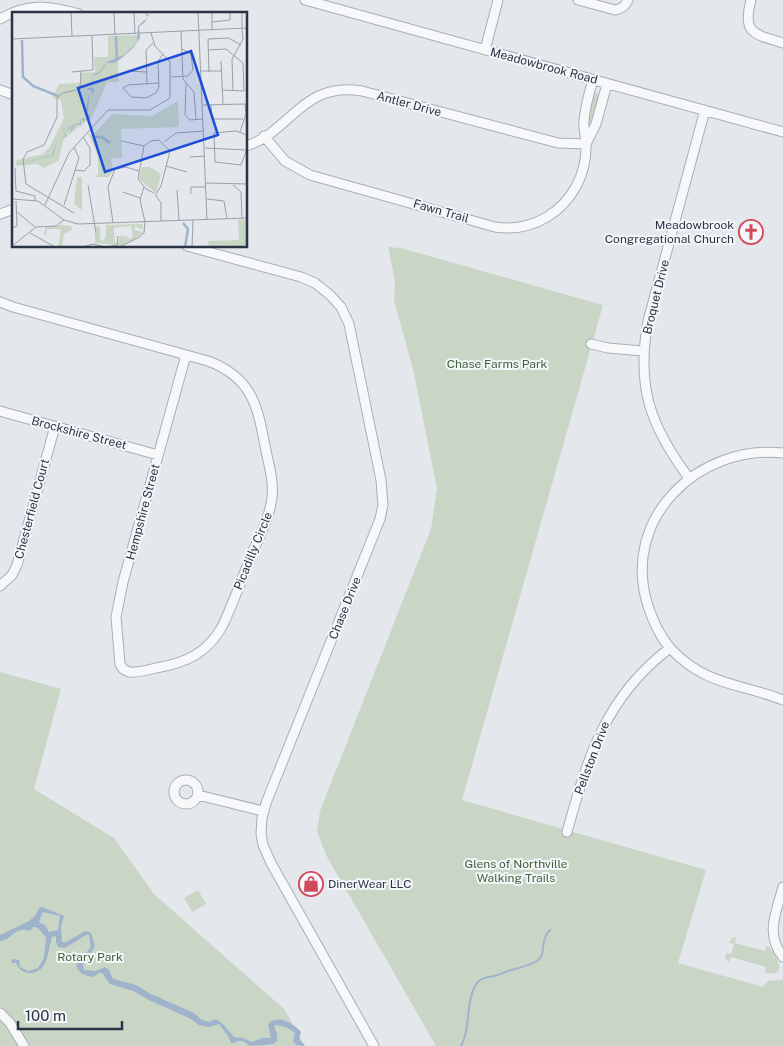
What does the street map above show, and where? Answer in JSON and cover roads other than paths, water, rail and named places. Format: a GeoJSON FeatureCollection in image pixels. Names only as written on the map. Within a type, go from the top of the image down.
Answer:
{"type":"FeatureCollection","features":[{"type":"Feature","properties":{"kind":"street","name":"Meadowbrook Road"},"geometry":{"type":"LineString","coordinates":[[305,0],[783,132]]}},
{"type":"Feature","properties":{"kind":"street"},"geometry":{"type":"LineString","coordinates":[[484,50],[498,0]]}},
{"type":"Feature","properties":{"kind":"street"},"geometry":{"type":"LineString","coordinates":[[578,0],[615,10],[621,9],[628,0]]}},
{"type":"Feature","properties":{"kind":"street"},"geometry":{"type":"LineString","coordinates":[[751,0],[747,21],[751,30],[760,36],[783,43]]}},
{"type":"Feature","properties":{"kind":"street"},"geometry":{"type":"LineString","coordinates":[[14,12],[33,7],[56,8],[71,12]]}},
{"type":"Feature","properties":{"kind":"street"},"geometry":{"type":"LineString","coordinates":[[0,19],[12,13]]}},
{"type":"Feature","properties":{"kind":"street","name":"Fawn Trail"},"geometry":{"type":"LineString","coordinates":[[264,136],[285,161],[310,175],[495,227],[520,228],[538,222],[563,206],[577,186],[584,163],[586,144],[583,123],[593,80]]}},
{"type":"Feature","properties":{"kind":"street","name":"Fawn Trail"},"geometry":{"type":"LineString","coordinates":[[586,144],[596,124],[607,84]]}},
{"type":"Feature","properties":{"kind":"street"},"geometry":{"type":"LineString","coordinates":[[0,90],[12,94]]}},
{"type":"Feature","properties":{"kind":"street","name":"Antler Drive"},"geometry":{"type":"LineString","coordinates":[[248,145],[279,127],[300,107],[310,101],[328,93],[350,90],[370,93],[558,143],[586,144]]}},
{"type":"Feature","properties":{"kind":"street","name":"Broquet Drive"},"geometry":{"type":"LineString","coordinates":[[689,478],[668,448],[657,425],[646,386],[643,351],[648,321],[705,110]]}},
{"type":"Feature","properties":{"kind":"street"},"geometry":{"type":"LineString","coordinates":[[0,214],[12,210]]}},
{"type":"Feature","properties":{"kind":"street","name":"Chase Drive"},"geometry":{"type":"LineString","coordinates":[[194,248],[301,277],[322,288],[336,301],[346,315],[352,333],[381,480],[383,505],[380,519],[263,811],[262,834],[266,853],[374,1046]]}},
{"type":"Feature","properties":{"kind":"street","name":"Picadilly Circle"},"geometry":{"type":"LineString","coordinates":[[0,302],[222,367],[240,380],[250,392],[258,413],[272,481],[272,503],[223,626],[215,638],[196,656],[179,663],[137,672],[124,670]]}},
{"type":"Feature","properties":{"kind":"street"},"geometry":{"type":"LineString","coordinates":[[591,344],[608,348],[643,351]]}},
{"type":"Feature","properties":{"kind":"street","name":"Hempshire Street"},"geometry":{"type":"LineString","coordinates":[[124,670],[120,664],[116,618],[158,454],[186,355]]}},
{"type":"Feature","properties":{"kind":"street","name":"Brockshire Street"},"geometry":{"type":"LineString","coordinates":[[0,411],[158,454]]}},
{"type":"Feature","properties":{"kind":"street","name":"Chesterfield Court"},"geometry":{"type":"LineString","coordinates":[[0,586],[12,575],[17,565],[55,426]]}},
{"type":"Feature","properties":{"kind":"street"},"geometry":{"type":"LineString","coordinates":[[783,453],[761,452],[730,458],[706,468],[689,478],[671,496],[654,521],[646,544],[642,580],[647,602],[656,626],[670,648],[691,666],[704,675],[727,684],[783,700]]}},
{"type":"Feature","properties":{"kind":"street","name":"Pellston Drive"},"geometry":{"type":"LineString","coordinates":[[567,832],[591,754],[609,715],[643,671],[670,648]]}},
{"type":"Feature","properties":{"kind":"street"},"geometry":{"type":"LineString","coordinates":[[198,795],[263,811]]}},
{"type":"Feature","properties":{"kind":"street"},"geometry":{"type":"LineString","coordinates":[[782,890],[772,932],[775,946],[783,957]]}},
{"type":"Feature","properties":{"kind":"street"},"geometry":{"type":"LineString","coordinates":[[0,1013],[10,1023],[24,1046]]}},
{"type":"Feature","properties":{"kind":"water"},"geometry":{"type":"Polygon","coordinates":[[[42,907],[64,916],[61,926],[62,942],[66,942],[85,931],[91,933],[95,946],[83,965],[84,970],[96,971],[105,967],[109,970],[113,979],[136,985],[151,994],[194,1013],[202,1020],[209,1022],[216,1019],[234,1037],[252,1042],[262,1038],[271,1038],[268,1024],[272,1021],[285,1021],[301,1032],[299,1039],[305,1046],[296,1045],[293,1041],[295,1033],[293,1031],[276,1025],[274,1026],[277,1041],[273,1044],[250,1046],[242,1041],[231,1043],[219,1024],[209,1027],[199,1025],[191,1019],[133,991],[110,984],[102,973],[93,977],[85,975],[76,966],[91,947],[89,935],[65,948],[58,947],[56,936],[52,937],[46,960],[40,970],[29,973],[23,971],[16,963],[11,961],[13,959],[19,960],[20,967],[28,971],[38,968],[44,958],[46,937],[35,927],[30,931],[17,931],[5,940],[0,941],[0,935],[29,921],[35,916],[39,908],[42,907]],[[43,912],[39,922],[45,925],[49,932],[58,930],[60,916],[43,912]]]}},
{"type":"Feature","properties":{"kind":"waterway"},"geometry":{"type":"LineString","coordinates":[[461,1046],[466,1032],[472,993],[479,980],[527,966],[537,961],[542,955],[545,938],[550,930]]}},
{"type":"Feature","properties":{"kind":"place","name":"Meadowbrook Congregational Church"},"geometry":{"type":"Point","coordinates":[751,232]}},
{"type":"Feature","properties":{"kind":"place","name":"DinerWear LLC"},"geometry":{"type":"Point","coordinates":[311,884]}},
{"type":"Feature","properties":{"kind":"park label","name":"Chase Farms Park"},"geometry":{"type":"Point","coordinates":[497,364]}},
{"type":"Feature","properties":{"kind":"park label","name":"Glens of Northville Walking Trails"},"geometry":{"type":"Point","coordinates":[516,871]}},
{"type":"Feature","properties":{"kind":"park label","name":"Rotary Park"},"geometry":{"type":"Point","coordinates":[90,957]}}]}
